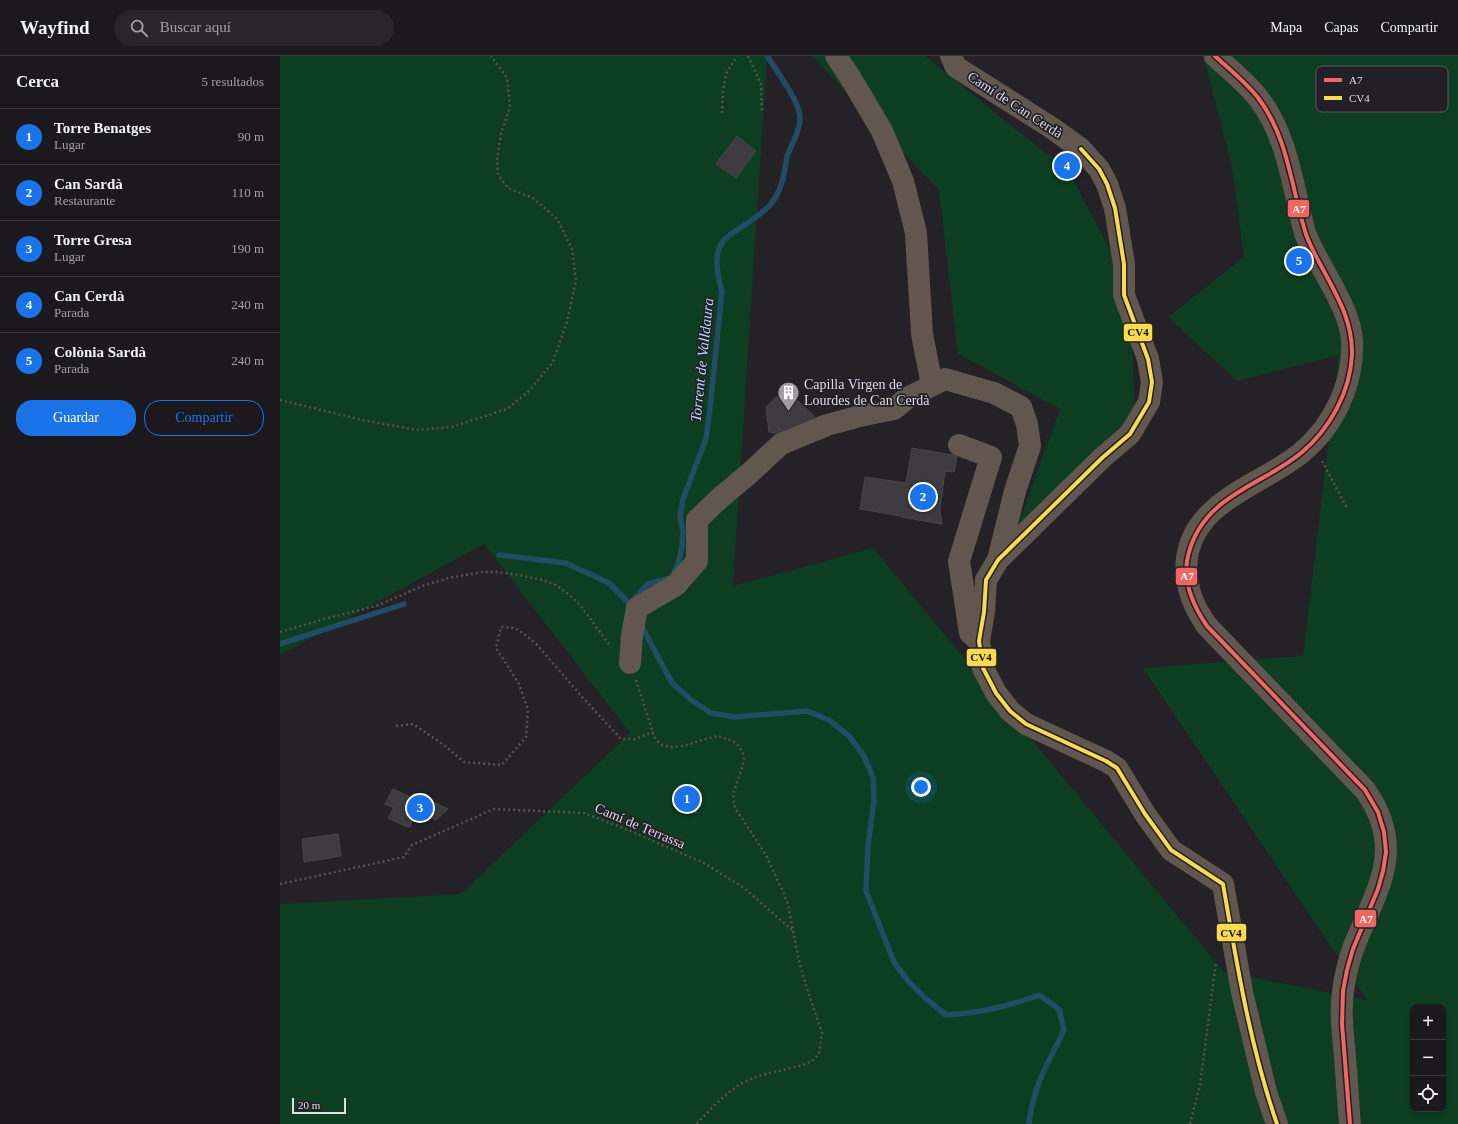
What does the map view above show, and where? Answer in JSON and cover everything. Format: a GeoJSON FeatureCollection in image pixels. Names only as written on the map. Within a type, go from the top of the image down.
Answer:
{"type":"FeatureCollection","features":[{"type":"Feature","properties":{"kind":"street"},"geometry":{"type":"LineString","coordinates":[[836,56],[882,130],[903,181],[916,233],[922,334],[932,385]]}},
{"type":"Feature","properties":{"kind":"street","name":"Camí de Can Cerdà"},"geometry":{"type":"LineString","coordinates":[[951,56],[956,67],[1052,128],[1081,149],[1100,169],[1116,208],[1124,264],[1124,294],[1148,359],[1152,382],[1149,402],[1130,434],[1102,458],[998,560],[986,580],[984,612],[979,641],[983,668],[996,693],[1010,711],[1026,724],[1106,761],[1117,768],[1145,814],[1171,850],[1223,884],[1242,992],[1266,1092],[1277,1124]]}},
{"type":"Feature","properties":{"kind":"street"},"geometry":{"type":"LineString","coordinates":[[1215,56],[1246,84],[1258,98],[1269,113],[1278,130],[1285,150],[1305,233],[1343,309],[1349,323],[1352,340],[1349,374],[1339,403],[1323,431],[1312,443],[1290,462],[1216,507],[1198,528],[1188,552],[1186,566],[1187,581],[1193,604],[1207,626],[1365,790],[1373,802],[1383,827],[1386,841],[1383,875],[1352,950],[1343,992],[1342,1026],[1350,1124]]}},
{"type":"Feature","properties":{"kind":"street"},"geometry":{"type":"LineString","coordinates":[[630,663],[632,635],[637,608],[676,585],[697,561],[697,520],[720,498],[781,444],[827,425],[894,409],[907,398],[945,379],[994,393],[1021,407],[1027,424],[1030,446],[1015,491],[998,560]]}},
{"type":"Feature","properties":{"kind":"street"},"geometry":{"type":"LineString","coordinates":[[959,445],[991,457],[959,561],[970,633],[979,641]]}},
{"type":"Feature","properties":{"kind":"path"},"geometry":{"type":"LineString","coordinates":[[280,400],[362,420],[416,430],[452,427],[507,409],[529,392],[553,362],[567,322],[576,280],[572,249],[557,219],[533,198],[508,188],[498,175],[497,160],[501,133],[510,107],[507,78],[490,56]]}},
{"type":"Feature","properties":{"kind":"path"},"geometry":{"type":"LineString","coordinates":[[722,113],[726,74],[737,56]]}},
{"type":"Feature","properties":{"kind":"path"},"geometry":{"type":"LineString","coordinates":[[748,56],[761,84],[762,112]]}},
{"type":"Feature","properties":{"kind":"path"},"geometry":{"type":"LineString","coordinates":[[1312,443],[1347,508]]}},
{"type":"Feature","properties":{"kind":"path"},"geometry":{"type":"LineString","coordinates":[[280,632],[376,606],[425,585],[449,578],[482,572],[498,572],[542,580],[556,585],[580,605],[609,645],[630,663],[657,741],[672,747],[683,746],[718,736],[733,741],[740,746],[744,755],[733,794],[735,808],[758,841],[773,867],[788,904],[792,930],[806,986],[822,1033],[819,1054],[812,1061],[803,1065],[758,1076],[740,1084],[722,1098],[696,1124]]}},
{"type":"Feature","properties":{"kind":"path"},"geometry":{"type":"LineString","coordinates":[[396,726],[413,724],[444,745],[464,762],[502,765],[526,738],[528,710],[519,684],[496,648],[501,627],[515,628],[528,636],[548,656],[584,699],[621,739],[635,739],[653,732]]}},
{"type":"Feature","properties":{"kind":"path","name":"Camí de Terrassa"},"geometry":{"type":"LineString","coordinates":[[280,884],[404,857],[412,845],[494,808],[584,813],[704,863],[744,888],[792,930]]}},
{"type":"Feature","properties":{"kind":"path"},"geometry":{"type":"LineString","coordinates":[[1190,1124],[1200,1085],[1216,958]]}},
{"type":"Feature","properties":{"kind":"green space"},"geometry":{"type":"Polygon","coordinates":[[[280,56],[767,56],[733,586],[873,548],[1224,972],[1367,1000],[1143,668],[1303,656],[1339,355],[1237,381],[1168,317],[1244,257],[1232,166],[1203,56],[1458,56],[1458,1124],[280,1124],[280,904],[461,894],[630,733],[484,544],[280,655],[280,56]]]}},
{"type":"Feature","properties":{"kind":"green space"},"geometry":{"type":"Polygon","coordinates":[[[812,56],[925,56],[1069,172],[1130,288],[1135,421],[1014,537],[1060,409],[958,354],[939,190],[812,56]]]}},
{"type":"Feature","properties":{"kind":"building"},"geometry":{"type":"Polygon","coordinates":[[[737,136],[756,151],[736,178],[716,164],[737,136]]]}},
{"type":"Feature","properties":{"kind":"building","name":"Capilla Virgen de Lourdes de Can Cerdà"},"geometry":{"type":"Polygon","coordinates":[[[785,389],[815,417],[776,433],[769,432],[766,407],[785,389]]]}},
{"type":"Feature","properties":{"kind":"building"},"geometry":{"type":"Polygon","coordinates":[[[912,448],[957,457],[954,472],[945,471],[940,510],[942,524],[860,509],[865,477],[906,483],[912,448]]]}},
{"type":"Feature","properties":{"kind":"building"},"geometry":{"type":"Polygon","coordinates":[[[679,787],[702,793],[696,813],[673,805],[679,787]]]}},
{"type":"Feature","properties":{"kind":"building"},"geometry":{"type":"Polygon","coordinates":[[[393,789],[425,804],[429,800],[448,809],[436,820],[426,815],[422,822],[413,819],[410,827],[405,826],[388,818],[394,808],[385,804],[393,789]]]}},
{"type":"Feature","properties":{"kind":"building"},"geometry":{"type":"Polygon","coordinates":[[[338,834],[341,856],[304,862],[302,839],[338,834]]]}},
{"type":"Feature","properties":{"kind":"waterway","name":"Torrent de Valldaura"},"geometry":{"type":"LineString","coordinates":[[634,599],[648,584],[671,578],[678,565],[682,547],[683,532],[680,516],[683,499],[706,439],[722,292],[717,256],[720,246],[726,238],[757,216],[770,205],[776,197],[784,174],[787,156],[798,129],[800,113],[797,105],[788,87],[767,56]]}},
{"type":"Feature","properties":{"kind":"waterway"},"geometry":{"type":"LineString","coordinates":[[499,555],[566,563],[609,583],[632,606]]}},
{"type":"Feature","properties":{"kind":"waterway"},"geometry":{"type":"LineString","coordinates":[[280,644],[404,604]]}},
{"type":"Feature","properties":{"kind":"waterway"},"geometry":{"type":"LineString","coordinates":[[641,625],[672,683],[690,699],[711,713],[735,717],[807,711],[829,720],[849,736],[864,756],[873,777],[874,800],[868,845],[866,891],[894,962],[908,981],[925,998],[946,1015],[993,1009],[1039,995],[1059,1009],[1064,1030],[1037,1087],[1029,1124]]}},
{"type":"Feature","properties":{"kind":"transit line","name":"A7"},"geometry":{"type":"LineString","coordinates":[[1215,56],[1244,82],[1259,99],[1269,114],[1283,146],[1306,235],[1342,307],[1350,330],[1352,342],[1350,369],[1343,396],[1337,409],[1321,433],[1301,453],[1221,504],[1208,517],[1197,533],[1189,552],[1186,571],[1189,590],[1197,609],[1207,626],[1365,790],[1378,812],[1384,832],[1386,852],[1383,871],[1378,889],[1353,949],[1343,991],[1342,1024],[1350,1124]]}},
{"type":"Feature","properties":{"kind":"transit line","name":"CV4"},"geometry":{"type":"LineString","coordinates":[[1081,149],[1099,169],[1107,184],[1115,208],[1124,264],[1124,295],[1148,359],[1152,382],[1149,402],[1130,434],[1102,458],[998,560],[986,580],[984,612],[979,641],[983,668],[996,693],[1010,711],[1026,724],[1106,761],[1117,768],[1145,814],[1171,850],[1223,884],[1245,1005],[1259,1065],[1277,1124]]}},
{"type":"Feature","properties":{"kind":"place","name":"Can Cerdà"},"geometry":{"type":"Point","coordinates":[1067,166]}},
{"type":"Feature","properties":{"kind":"place","name":"Colònia Sardà"},"geometry":{"type":"Point","coordinates":[1299,261]}},
{"type":"Feature","properties":{"kind":"place","name":"Capilla Virgen de Lourdes de Can Cerdà"},"geometry":{"type":"Point","coordinates":[788,412]}},
{"type":"Feature","properties":{"kind":"place","name":"Can Sardà"},"geometry":{"type":"Point","coordinates":[923,497]}},
{"type":"Feature","properties":{"kind":"place","name":"Torre Benatges"},"geometry":{"type":"Point","coordinates":[687,799]}},
{"type":"Feature","properties":{"kind":"place","name":"Torre Gresa"},"geometry":{"type":"Point","coordinates":[420,808]}}]}
